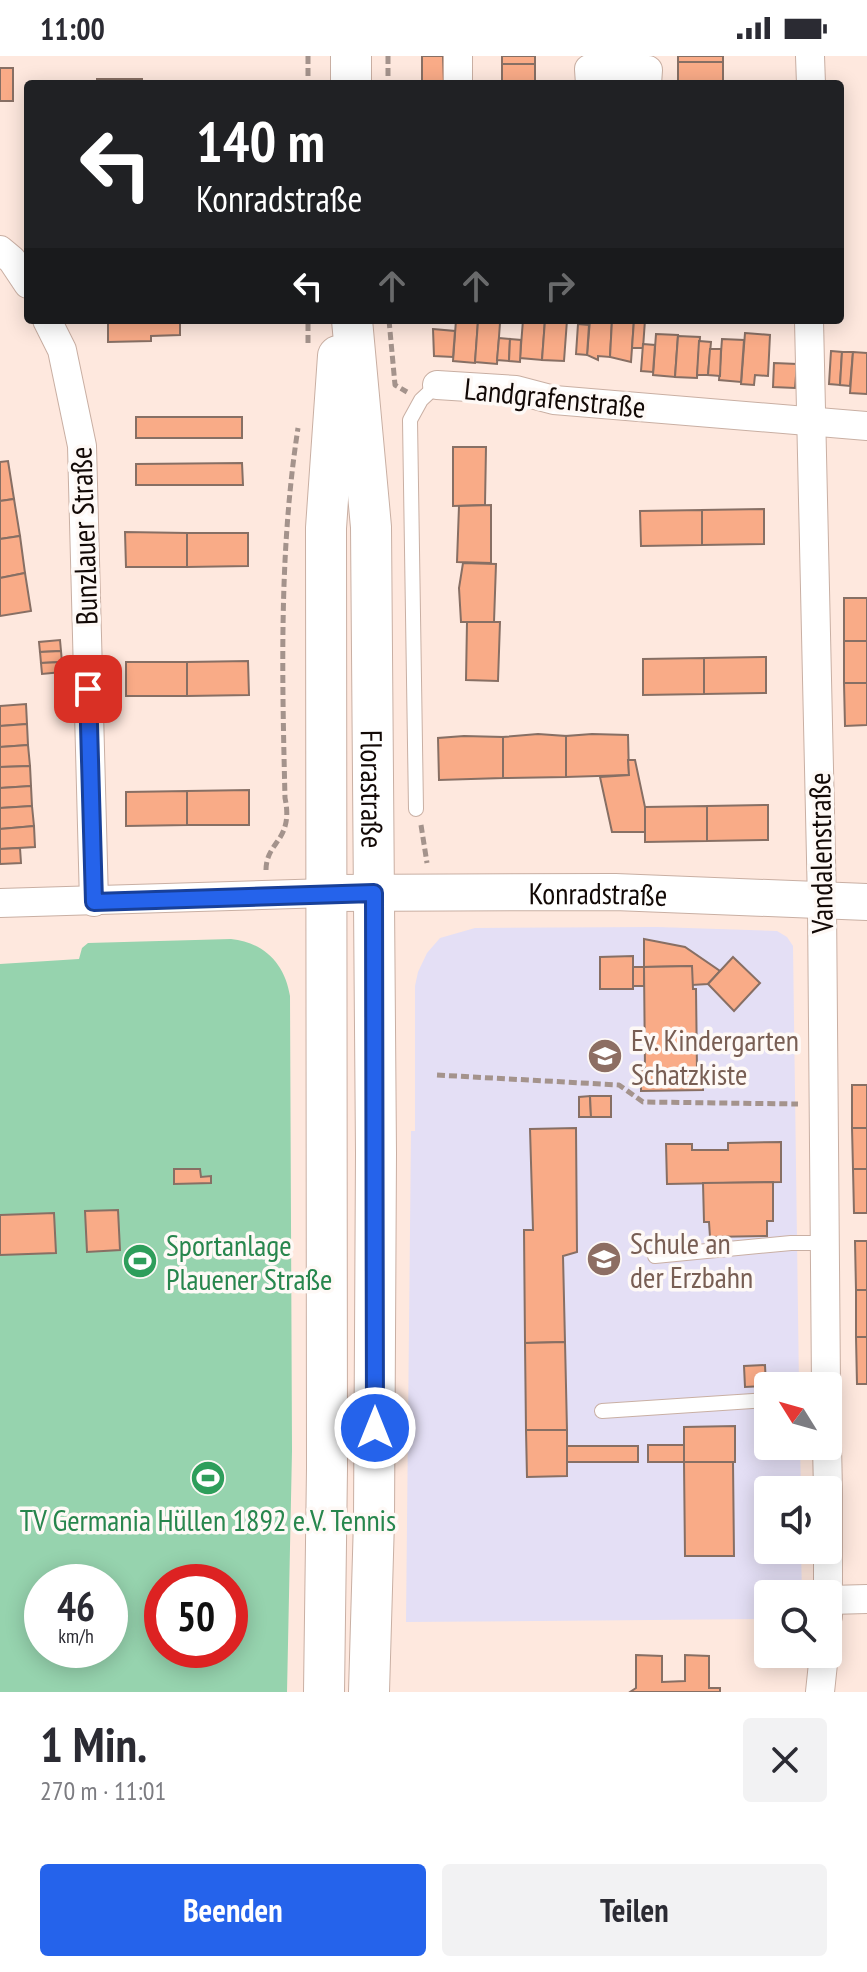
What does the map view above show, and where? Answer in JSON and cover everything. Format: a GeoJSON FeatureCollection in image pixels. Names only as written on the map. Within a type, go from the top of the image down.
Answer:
{"type":"FeatureCollection","features":[{"type":"Feature","properties":{"kind":"main road"},"geometry":{"type":"LineString","coordinates":[[351,56],[351,80]]}},
{"type":"Feature","properties":{"kind":"main road","name":"Florastraße"},"geometry":{"type":"LineString","coordinates":[[324,1692],[328,893],[326,528],[334,386],[342,324]]}},
{"type":"Feature","properties":{"kind":"main road","name":"Florastraße"},"geometry":{"type":"LineString","coordinates":[[352,324],[371,527],[374,1520],[369,1692]]}},
{"type":"Feature","properties":{"kind":"street"},"geometry":{"type":"LineString","coordinates":[[458,56],[458,80]]}},
{"type":"Feature","properties":{"kind":"street"},"geometry":{"type":"LineString","coordinates":[[810,56],[811,80]]}},
{"type":"Feature","properties":{"kind":"street"},"geometry":{"type":"LineString","coordinates":[[590,80],[589,69],[648,70],[647,80]]}},
{"type":"Feature","properties":{"kind":"street"},"geometry":{"type":"LineString","coordinates":[[0,250],[12,260],[24,278]]}},
{"type":"Feature","properties":{"kind":"street","name":"Bunzlauer Straße"},"geometry":{"type":"LineString","coordinates":[[49,324],[62,350],[82,446],[94,902]]}},
{"type":"Feature","properties":{"kind":"street","name":"Vandalenstraße"},"geometry":{"type":"LineString","coordinates":[[809,324],[822,903],[826,1372]]}},
{"type":"Feature","properties":{"kind":"street","name":"Landgrafenstraße"},"geometry":{"type":"LineString","coordinates":[[429,392],[516,390],[554,400],[867,426]]}},
{"type":"Feature","properties":{"kind":"street","name":"Konradstraße"},"geometry":{"type":"LineString","coordinates":[[328,893],[615,892],[822,903],[867,902]]}},
{"type":"Feature","properties":{"kind":"street"},"geometry":{"type":"LineString","coordinates":[[0,903],[328,893]]}},
{"type":"Feature","properties":{"kind":"street"},"geometry":{"type":"LineString","coordinates":[[842,1605],[867,1599]]}},
{"type":"Feature","properties":{"kind":"street"},"geometry":{"type":"LineString","coordinates":[[820,1692],[823,1668]]}},
{"type":"Feature","properties":{"kind":"lane","name":"Landgrafenstraße"},"geometry":{"type":"LineString","coordinates":[[416,809],[410,420],[429,392]]}},
{"type":"Feature","properties":{"kind":"lane"},"geometry":{"type":"LineString","coordinates":[[655,1256],[791,1243],[825,1243]]}},
{"type":"Feature","properties":{"kind":"lane"},"geometry":{"type":"LineString","coordinates":[[602,1411],[754,1401]]}},
{"type":"Feature","properties":{"kind":"path"},"geometry":{"type":"LineString","coordinates":[[308,56],[308,80]]}},
{"type":"Feature","properties":{"kind":"path"},"geometry":{"type":"LineString","coordinates":[[388,56],[388,80]]}},
{"type":"Feature","properties":{"kind":"path"},"geometry":{"type":"LineString","coordinates":[[307,347],[308,324]]}},
{"type":"Feature","properties":{"kind":"path"},"geometry":{"type":"LineString","coordinates":[[389,324],[395,385],[429,392]]}},
{"type":"Feature","properties":{"kind":"path"},"geometry":{"type":"LineString","coordinates":[[266,894],[266,857],[285,832],[289,815],[285,798],[282,637],[286,533],[300,417]]}},
{"type":"Feature","properties":{"kind":"path"},"geometry":{"type":"LineString","coordinates":[[437,1075],[619,1085],[643,1102],[824,1105]]}},
{"type":"Feature","properties":{"kind":"shaded area","name":"Schule an der Erzbahn"},"geometry":{"type":"Polygon","coordinates":[[[657,927],[777,931],[787,937],[793,946],[799,1372],[754,1372],[754,1460],[800,1460],[801,1476],[754,1476],[754,1564],[801,1564],[802,1580],[754,1580],[754,1619],[406,1622],[415,986],[427,953],[440,938],[475,928],[657,927]]]}},
{"type":"Feature","properties":{"kind":"green space","name":"Sportanlage Plauener Straße"},"geometry":{"type":"Polygon","coordinates":[[[243,941],[271,957],[287,984],[290,996],[292,1451],[287,1692],[0,1692],[0,964],[79,959],[82,948],[88,943],[243,941]]]}},
{"type":"Feature","properties":{"kind":"building"},"geometry":{"type":"Polygon","coordinates":[[[422,56],[443,56],[444,80],[422,80],[422,56]]]}},
{"type":"Feature","properties":{"kind":"building"},"geometry":{"type":"Polygon","coordinates":[[[502,56],[535,56],[535,64],[502,64],[502,56]]]}},
{"type":"Feature","properties":{"kind":"building"},"geometry":{"type":"Polygon","coordinates":[[[678,56],[723,56],[723,62],[678,62],[678,56]]]}},
{"type":"Feature","properties":{"kind":"building"},"geometry":{"type":"Polygon","coordinates":[[[678,62],[723,62],[723,80],[678,80],[678,62]]]}},
{"type":"Feature","properties":{"kind":"building"},"geometry":{"type":"Polygon","coordinates":[[[502,64],[535,64],[535,80],[502,80],[502,64]]]}},
{"type":"Feature","properties":{"kind":"building"},"geometry":{"type":"Polygon","coordinates":[[[0,68],[13,68],[13,101],[0,101],[0,68]]]}},
{"type":"Feature","properties":{"kind":"building"},"geometry":{"type":"Polygon","coordinates":[[[97,79],[142,79],[142,80],[97,79]]]}},
{"type":"Feature","properties":{"kind":"building"},"geometry":{"type":"Polygon","coordinates":[[[108,324],[180,324],[180,335],[151,336],[151,341],[108,342],[108,324]]]}},
{"type":"Feature","properties":{"kind":"building"},"geometry":{"type":"Polygon","coordinates":[[[456,324],[478,324],[475,363],[453,361],[456,324]]]}},
{"type":"Feature","properties":{"kind":"building"},"geometry":{"type":"Polygon","coordinates":[[[478,324],[500,324],[497,364],[475,362],[478,324]]]}},
{"type":"Feature","properties":{"kind":"building"},"geometry":{"type":"Polygon","coordinates":[[[523,324],[545,324],[542,360],[520,358],[523,324]]]}},
{"type":"Feature","properties":{"kind":"building"},"geometry":{"type":"Polygon","coordinates":[[[545,324],[567,324],[564,361],[542,360],[545,324]]]}},
{"type":"Feature","properties":{"kind":"building"},"geometry":{"type":"Polygon","coordinates":[[[578,324],[589,325],[587,355],[576,354],[578,324]]]}},
{"type":"Feature","properties":{"kind":"building"},"geometry":{"type":"Polygon","coordinates":[[[590,324],[612,324],[610,357],[598,356],[598,360],[587,355],[590,324]]]}},
{"type":"Feature","properties":{"kind":"building"},"geometry":{"type":"Polygon","coordinates":[[[612,324],[634,324],[631,362],[610,357],[612,324]]]}},
{"type":"Feature","properties":{"kind":"building"},"geometry":{"type":"Polygon","coordinates":[[[634,324],[645,324],[643,348],[632,348],[634,324]]]}},
{"type":"Feature","properties":{"kind":"building"},"geometry":{"type":"Polygon","coordinates":[[[433,329],[455,331],[453,357],[434,356],[433,329]]]}},
{"type":"Feature","properties":{"kind":"building"},"geometry":{"type":"Polygon","coordinates":[[[745,333],[770,335],[768,376],[755,375],[754,385],[741,384],[745,333]]]}},
{"type":"Feature","properties":{"kind":"building"},"geometry":{"type":"Polygon","coordinates":[[[656,334],[678,335],[675,377],[653,375],[656,334]]]}},
{"type":"Feature","properties":{"kind":"building"},"geometry":{"type":"Polygon","coordinates":[[[678,336],[700,337],[697,378],[675,377],[678,336]]]}},
{"type":"Feature","properties":{"kind":"building"},"geometry":{"type":"Polygon","coordinates":[[[499,338],[510,339],[509,361],[497,360],[499,338]]]}},
{"type":"Feature","properties":{"kind":"building"},"geometry":{"type":"Polygon","coordinates":[[[510,339],[521,340],[520,362],[509,361],[510,339]]]}},
{"type":"Feature","properties":{"kind":"building"},"geometry":{"type":"Polygon","coordinates":[[[722,339],[744,340],[741,382],[719,380],[722,339]]]}},
{"type":"Feature","properties":{"kind":"building"},"geometry":{"type":"Polygon","coordinates":[[[699,341],[711,342],[708,375],[697,375],[699,341]]]}},
{"type":"Feature","properties":{"kind":"building"},"geometry":{"type":"Polygon","coordinates":[[[643,344],[655,345],[653,372],[641,371],[643,344]]]}},
{"type":"Feature","properties":{"kind":"building"},"geometry":{"type":"Polygon","coordinates":[[[710,349],[721,349],[720,376],[708,375],[710,349]]]}},
{"type":"Feature","properties":{"kind":"building"},"geometry":{"type":"Polygon","coordinates":[[[831,351],[842,352],[840,385],[829,384],[831,351]]]}},
{"type":"Feature","properties":{"kind":"building"},"geometry":{"type":"Polygon","coordinates":[[[842,352],[853,352],[850,386],[840,385],[842,352]]]}},
{"type":"Feature","properties":{"kind":"building"},"geometry":{"type":"Polygon","coordinates":[[[853,352],[867,353],[867,394],[850,393],[853,352]]]}},
{"type":"Feature","properties":{"kind":"building"},"geometry":{"type":"Polygon","coordinates":[[[774,363],[797,364],[795,388],[773,387],[774,363]]]}},
{"type":"Feature","properties":{"kind":"building"},"geometry":{"type":"Polygon","coordinates":[[[136,417],[242,417],[242,438],[136,438],[136,417]]]}},
{"type":"Feature","properties":{"kind":"building"},"geometry":{"type":"Polygon","coordinates":[[[453,447],[486,447],[485,505],[453,506],[453,447]]]}},
{"type":"Feature","properties":{"kind":"building"},"geometry":{"type":"Polygon","coordinates":[[[8,461],[14,499],[0,501],[0,462],[8,461]]]}},
{"type":"Feature","properties":{"kind":"building"},"geometry":{"type":"Polygon","coordinates":[[[242,463],[243,485],[136,485],[136,464],[242,463]]]}},
{"type":"Feature","properties":{"kind":"building"},"geometry":{"type":"Polygon","coordinates":[[[14,499],[20,536],[0,539],[0,501],[14,499]]]}},
{"type":"Feature","properties":{"kind":"building"},"geometry":{"type":"Polygon","coordinates":[[[491,505],[491,563],[457,562],[459,506],[491,505]]]}},
{"type":"Feature","properties":{"kind":"building"},"geometry":{"type":"Polygon","coordinates":[[[764,509],[764,544],[702,545],[702,510],[764,509]]]}},
{"type":"Feature","properties":{"kind":"building"},"geometry":{"type":"Polygon","coordinates":[[[702,510],[702,545],[641,546],[640,511],[702,510]]]}},
{"type":"Feature","properties":{"kind":"building"},"geometry":{"type":"Polygon","coordinates":[[[125,532],[187,533],[187,567],[126,567],[125,532]]]}},
{"type":"Feature","properties":{"kind":"building"},"geometry":{"type":"Polygon","coordinates":[[[187,533],[248,533],[248,566],[187,567],[187,533]]]}},
{"type":"Feature","properties":{"kind":"building"},"geometry":{"type":"Polygon","coordinates":[[[20,536],[25,573],[0,578],[0,539],[20,536]]]}},
{"type":"Feature","properties":{"kind":"building"},"geometry":{"type":"Polygon","coordinates":[[[463,563],[496,564],[494,622],[461,622],[459,588],[463,563]]]}},
{"type":"Feature","properties":{"kind":"building"},"geometry":{"type":"Polygon","coordinates":[[[25,573],[31,611],[0,616],[0,578],[25,573]]]}},
{"type":"Feature","properties":{"kind":"building"},"geometry":{"type":"Polygon","coordinates":[[[844,598],[867,598],[867,641],[844,641],[844,598]]]}},
{"type":"Feature","properties":{"kind":"building"},"geometry":{"type":"Polygon","coordinates":[[[467,622],[500,622],[498,681],[466,680],[467,622]]]}},
{"type":"Feature","properties":{"kind":"building"},"geometry":{"type":"Polygon","coordinates":[[[60,640],[61,651],[40,652],[39,642],[60,640]]]}},
{"type":"Feature","properties":{"kind":"building"},"geometry":{"type":"Polygon","coordinates":[[[844,641],[867,641],[867,683],[844,683],[844,641]]]}},
{"type":"Feature","properties":{"kind":"building"},"geometry":{"type":"Polygon","coordinates":[[[61,651],[62,662],[41,663],[40,652],[61,651]]]}},
{"type":"Feature","properties":{"kind":"building"},"geometry":{"type":"Polygon","coordinates":[[[766,657],[766,693],[704,694],[704,658],[766,657]]]}},
{"type":"Feature","properties":{"kind":"building"},"geometry":{"type":"Polygon","coordinates":[[[704,658],[704,694],[643,695],[643,659],[704,658]]]}},
{"type":"Feature","properties":{"kind":"building"},"geometry":{"type":"Polygon","coordinates":[[[248,661],[249,695],[187,696],[187,662],[248,661]]]}},
{"type":"Feature","properties":{"kind":"building"},"geometry":{"type":"Polygon","coordinates":[[[62,662],[62,672],[42,674],[41,663],[62,662]]]}},
{"type":"Feature","properties":{"kind":"building"},"geometry":{"type":"Polygon","coordinates":[[[126,662],[187,662],[187,696],[126,696],[126,662]]]}},
{"type":"Feature","properties":{"kind":"building"},"geometry":{"type":"Polygon","coordinates":[[[844,683],[867,683],[867,725],[845,726],[844,683]]]}},
{"type":"Feature","properties":{"kind":"building"},"geometry":{"type":"Polygon","coordinates":[[[26,704],[27,724],[0,726],[0,706],[26,704]]]}},
{"type":"Feature","properties":{"kind":"building"},"geometry":{"type":"Polygon","coordinates":[[[27,724],[28,745],[0,747],[0,726],[27,724]]]}},
{"type":"Feature","properties":{"kind":"building"},"geometry":{"type":"Polygon","coordinates":[[[538,734],[566,736],[566,777],[503,778],[503,737],[538,734]]]}},
{"type":"Feature","properties":{"kind":"building"},"geometry":{"type":"Polygon","coordinates":[[[628,735],[629,775],[566,777],[566,736],[628,735]]]}},
{"type":"Feature","properties":{"kind":"building"},"geometry":{"type":"Polygon","coordinates":[[[503,737],[503,778],[439,780],[438,738],[503,737]]]}},
{"type":"Feature","properties":{"kind":"building"},"geometry":{"type":"Polygon","coordinates":[[[28,745],[30,766],[0,767],[0,747],[28,745]]]}},
{"type":"Feature","properties":{"kind":"building"},"geometry":{"type":"Polygon","coordinates":[[[628,760],[635,760],[645,807],[645,832],[612,832],[600,777],[629,775],[628,760]]]}},
{"type":"Feature","properties":{"kind":"building"},"geometry":{"type":"Polygon","coordinates":[[[30,766],[31,786],[0,788],[0,767],[30,766]]]}},
{"type":"Feature","properties":{"kind":"building"},"geometry":{"type":"Polygon","coordinates":[[[31,786],[32,806],[0,808],[0,788],[31,786]]]}},
{"type":"Feature","properties":{"kind":"building"},"geometry":{"type":"Polygon","coordinates":[[[249,790],[249,825],[187,825],[187,791],[249,790]]]}},
{"type":"Feature","properties":{"kind":"building"},"geometry":{"type":"Polygon","coordinates":[[[187,791],[187,825],[126,826],[126,792],[187,791]]]}},
{"type":"Feature","properties":{"kind":"building"},"geometry":{"type":"Polygon","coordinates":[[[768,805],[768,840],[707,841],[707,806],[768,805]]]}},
{"type":"Feature","properties":{"kind":"building"},"geometry":{"type":"Polygon","coordinates":[[[32,806],[34,826],[0,829],[0,808],[32,806]]]}},
{"type":"Feature","properties":{"kind":"building"},"geometry":{"type":"Polygon","coordinates":[[[707,806],[707,841],[645,842],[645,807],[707,806]]]}},
{"type":"Feature","properties":{"kind":"building"},"geometry":{"type":"Polygon","coordinates":[[[34,826],[35,847],[0,849],[0,829],[34,826]]]}},
{"type":"Feature","properties":{"kind":"building"},"geometry":{"type":"Polygon","coordinates":[[[20,848],[21,863],[0,864],[0,849],[20,848]]]}},
{"type":"Feature","properties":{"kind":"building"},"geometry":{"type":"Polygon","coordinates":[[[644,939],[685,947],[720,971],[708,984],[692,985],[692,966],[644,967],[644,939]]]}},
{"type":"Feature","properties":{"kind":"building"},"geometry":{"type":"Polygon","coordinates":[[[633,956],[633,989],[600,989],[600,957],[633,956]]]}},
{"type":"Feature","properties":{"kind":"building"},"geometry":{"type":"Polygon","coordinates":[[[733,957],[760,983],[734,1011],[708,984],[733,957]]]}},
{"type":"Feature","properties":{"kind":"building"},"geometry":{"type":"Polygon","coordinates":[[[692,966],[693,989],[696,989],[697,1070],[703,1070],[703,1090],[641,1091],[641,1070],[645,1070],[644,967],[692,966]]]}},
{"type":"Feature","properties":{"kind":"building"},"geometry":{"type":"Polygon","coordinates":[[[633,967],[644,967],[644,986],[633,986],[633,967]]]}},
{"type":"Feature","properties":{"kind":"building"},"geometry":{"type":"Polygon","coordinates":[[[852,1085],[867,1085],[867,1128],[852,1128],[852,1085]]]}},
{"type":"Feature","properties":{"kind":"building"},"geometry":{"type":"Polygon","coordinates":[[[590,1096],[591,1117],[579,1117],[579,1097],[590,1096]]]}},
{"type":"Feature","properties":{"kind":"building"},"geometry":{"type":"Polygon","coordinates":[[[590,1096],[611,1096],[611,1117],[591,1117],[590,1096]]]}},
{"type":"Feature","properties":{"kind":"building"},"geometry":{"type":"Polygon","coordinates":[[[576,1128],[577,1252],[563,1256],[565,1342],[525,1343],[524,1230],[533,1230],[530,1129],[576,1128]]]}},
{"type":"Feature","properties":{"kind":"building"},"geometry":{"type":"Polygon","coordinates":[[[852,1128],[867,1128],[867,1169],[853,1169],[852,1128]]]}},
{"type":"Feature","properties":{"kind":"building"},"geometry":{"type":"Polygon","coordinates":[[[781,1142],[781,1182],[667,1184],[666,1144],[692,1144],[692,1150],[728,1150],[728,1143],[781,1142]]]}},
{"type":"Feature","properties":{"kind":"building"},"geometry":{"type":"Polygon","coordinates":[[[174,1169],[200,1169],[201,1177],[211,1176],[211,1183],[174,1184],[174,1169]]]}},
{"type":"Feature","properties":{"kind":"building"},"geometry":{"type":"Polygon","coordinates":[[[853,1169],[867,1169],[867,1213],[854,1213],[853,1169]]]}},
{"type":"Feature","properties":{"kind":"building"},"geometry":{"type":"Polygon","coordinates":[[[773,1182],[773,1221],[767,1221],[767,1236],[710,1237],[709,1222],[704,1222],[703,1183],[773,1182]]]}},
{"type":"Feature","properties":{"kind":"building"},"geometry":{"type":"Polygon","coordinates":[[[118,1210],[120,1250],[87,1252],[85,1211],[118,1210]]]}},
{"type":"Feature","properties":{"kind":"building"},"geometry":{"type":"Polygon","coordinates":[[[54,1213],[56,1253],[0,1255],[0,1215],[54,1213]]]}},
{"type":"Feature","properties":{"kind":"building"},"geometry":{"type":"Polygon","coordinates":[[[855,1241],[867,1241],[867,1290],[856,1290],[855,1241]]]}},
{"type":"Feature","properties":{"kind":"building"},"geometry":{"type":"Polygon","coordinates":[[[856,1290],[867,1290],[867,1337],[856,1337],[856,1290]]]}},
{"type":"Feature","properties":{"kind":"building"},"geometry":{"type":"Polygon","coordinates":[[[856,1337],[867,1337],[867,1384],[857,1384],[856,1337]]]}},
{"type":"Feature","properties":{"kind":"building"},"geometry":{"type":"Polygon","coordinates":[[[565,1342],[567,1430],[526,1430],[525,1343],[565,1342]]]}},
{"type":"Feature","properties":{"kind":"building"},"geometry":{"type":"Polygon","coordinates":[[[765,1365],[765,1372],[754,1372],[754,1387],[745,1387],[744,1366],[765,1365]]]}},
{"type":"Feature","properties":{"kind":"building"},"geometry":{"type":"Polygon","coordinates":[[[735,1426],[735,1462],[684,1462],[684,1427],[735,1426]]]}},
{"type":"Feature","properties":{"kind":"building"},"geometry":{"type":"Polygon","coordinates":[[[526,1430],[567,1430],[567,1476],[527,1477],[526,1430]]]}},
{"type":"Feature","properties":{"kind":"building"},"geometry":{"type":"Polygon","coordinates":[[[648,1445],[684,1445],[684,1462],[648,1462],[648,1445]]]}},
{"type":"Feature","properties":{"kind":"building"},"geometry":{"type":"Polygon","coordinates":[[[567,1446],[638,1446],[638,1462],[567,1462],[567,1446]]]}},
{"type":"Feature","properties":{"kind":"building"},"geometry":{"type":"Polygon","coordinates":[[[684,1462],[733,1462],[734,1556],[685,1556],[684,1462]]]}},
{"type":"Feature","properties":{"kind":"building"},"geometry":{"type":"Polygon","coordinates":[[[636,1655],[662,1656],[662,1682],[685,1681],[685,1655],[709,1656],[709,1688],[720,1688],[720,1692],[630,1692],[636,1688],[636,1655]]]}},
{"type":"Feature","properties":{"kind":"place","name":"Ev. Kindergarten Schatzkiste"},"geometry":{"type":"Point","coordinates":[605,1056]}},
{"type":"Feature","properties":{"kind":"place","name":"Schule an der Erzbahn"},"geometry":{"type":"Point","coordinates":[604,1259]}},
{"type":"Feature","properties":{"kind":"place","name":"Sportanlage Plauener Straße"},"geometry":{"type":"Point","coordinates":[140,1261]}},
{"type":"Feature","properties":{"kind":"place","name":"TV Germania Hüllen 1892 e.V. Tennis"},"geometry":{"type":"Point","coordinates":[208,1478]}},
{"type":"Feature","properties":{"kind":"route"},"geometry":{"type":"LineString","coordinates":[[88,689],[94,902],[374,893],[375,1428]]}}]}
